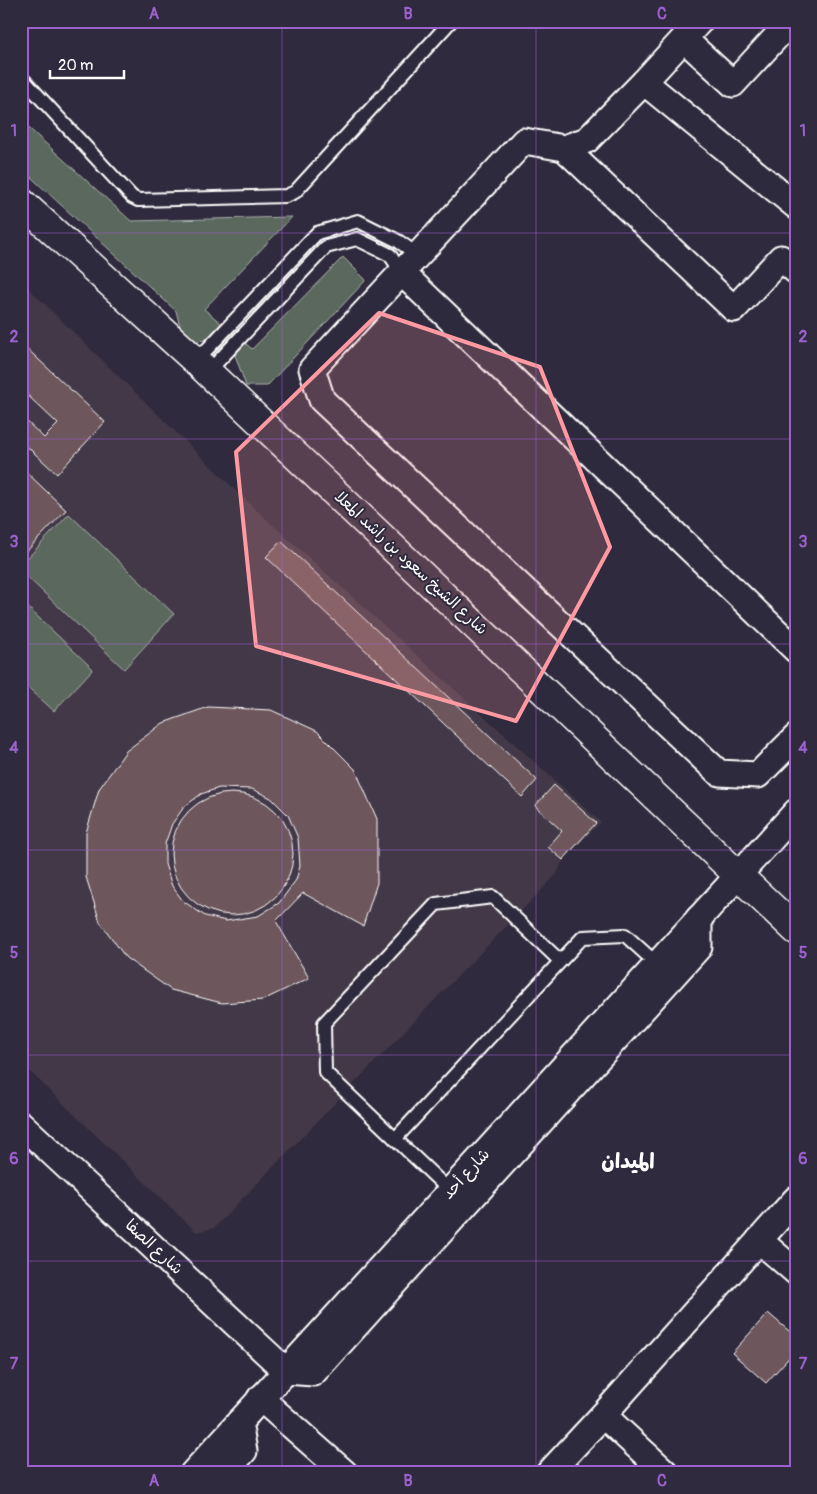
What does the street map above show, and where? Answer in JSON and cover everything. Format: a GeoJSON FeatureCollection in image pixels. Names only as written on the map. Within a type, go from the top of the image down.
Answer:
{"type":"FeatureCollection","features":[{"type":"Feature","properties":{"kind":"street"},"geometry":{"type":"LineString","coordinates":[[790,21],[733,84],[692,30],[587,140],[564,148],[524,141],[312,369],[322,400],[719,773],[758,775],[796,737]]}},
{"type":"Feature","properties":{"kind":"street"},"geometry":{"type":"LineString","coordinates":[[644,82],[796,206]]}},
{"type":"Feature","properties":{"kind":"street"},"geometry":{"type":"LineString","coordinates":[[564,148],[734,309],[781,258],[796,271]]}},
{"type":"Feature","properties":{"kind":"street","name":"شارع الشيخ سعود بن راشد المعلا"},"geometry":{"type":"LineString","coordinates":[[21,202],[202,366],[796,930]]}},
{"type":"Feature","properties":{"kind":"street"},"geometry":{"type":"LineString","coordinates":[[410,264],[796,650]]}},
{"type":"Feature","properties":{"kind":"street","name":"شارع أحد"},"geometry":{"type":"LineString","coordinates":[[193,1473],[795,813]]}},
{"type":"Feature","properties":{"kind":"street"},"geometry":{"type":"LineString","coordinates":[[286,1371],[313,1373],[699,947],[700,918]]}},
{"type":"Feature","properties":{"kind":"street","name":"شارع الصفا"},"geometry":{"type":"LineString","coordinates":[[21,1124],[286,1371]]}},
{"type":"Feature","properties":{"kind":"street"},"geometry":{"type":"LineString","coordinates":[[549,1473],[796,1199]]}},
{"type":"Feature","properties":{"kind":"street"},"geometry":{"type":"LineString","coordinates":[[759,1240],[796,1272]]}},
{"type":"Feature","properties":{"kind":"street"},"geometry":{"type":"LineString","coordinates":[[260,1398],[345,1473]]}},
{"type":"Feature","properties":{"kind":"street"},"geometry":{"type":"LineString","coordinates":[[603,1415],[666,1473]]}},
{"type":"Feature","properties":{"kind":"street"},"geometry":{"type":"LineString","coordinates":[[224,1473],[244,1451],[239,1422]]}},
{"type":"Feature","properties":{"kind":"lane"},"geometry":{"type":"LineString","coordinates":[[21,77],[132,197],[138,200],[286,196],[295,192],[449,22]]}},
{"type":"Feature","properties":{"kind":"lane"},"geometry":{"type":"LineString","coordinates":[[202,366],[317,233],[358,221],[398,241],[410,264]]}},
{"type":"Feature","properties":{"kind":"lane"},"geometry":{"type":"LineString","coordinates":[[202,366],[326,247],[357,239],[410,264]]}},
{"type":"Feature","properties":{"kind":"lane"},"geometry":{"type":"LineString","coordinates":[[450,1191],[325,1072],[324,1023],[436,904],[493,897],[560,961]]}},
{"type":"Feature","properties":{"kind":"lane"},"geometry":{"type":"LineString","coordinates":[[395,1139],[583,936],[625,935],[658,964]]}},
{"type":"Feature","properties":{"kind":"highlighted area"},"geometry":{"type":"Polygon","coordinates":[[[379,313],[540,367],[610,547],[516,721],[256,646],[236,452],[379,313]]]}},
{"type":"Feature","properties":{"kind":"shaded area"},"geometry":{"type":"Polygon","coordinates":[[[21,281],[254,508],[601,822],[563,860],[557,874],[214,1228],[196,1232],[21,1063],[21,281]]]}},
{"type":"Feature","properties":{"kind":"green space"},"geometry":{"type":"Polygon","coordinates":[[[21,121],[131,221],[292,217],[204,309],[252,349],[343,257],[366,280],[267,386],[246,386],[235,355],[218,350],[205,340],[191,342],[180,326],[176,311],[21,168],[21,121]]]}},
{"type":"Feature","properties":{"kind":"green space"},"geometry":{"type":"Polygon","coordinates":[[[69,514],[174,614],[124,669],[21,571],[21,565],[69,514]]]}},
{"type":"Feature","properties":{"kind":"green space"},"geometry":{"type":"Polygon","coordinates":[[[21,601],[93,669],[54,711],[21,681],[21,601]]]}},
{"type":"Feature","properties":{"kind":"building"},"geometry":{"type":"Polygon","coordinates":[[[21,343],[105,422],[57,474],[21,441],[21,416],[44,438],[58,424],[21,391],[21,343]]]}},
{"type":"Feature","properties":{"kind":"building"},"geometry":{"type":"Polygon","coordinates":[[[21,467],[66,510],[21,557],[21,467]]]}},
{"type":"Feature","properties":{"kind":"building"},"geometry":{"type":"Polygon","coordinates":[[[281,541],[537,780],[522,797],[266,557],[281,541]]]}},
{"type":"Feature","properties":{"kind":"building"},"geometry":{"type":"Polygon","coordinates":[[[208,707],[271,710],[317,731],[355,769],[377,819],[377,883],[363,926],[303,893],[276,921],[309,978],[263,1000],[222,1003],[171,990],[126,958],[100,922],[86,877],[86,833],[99,789],[126,751],[163,723],[208,707]],[[219,788],[201,794],[184,807],[172,824],[165,844],[165,864],[172,886],[183,901],[205,916],[226,921],[258,916],[279,903],[296,880],[300,866],[298,838],[288,815],[271,798],[252,789],[219,788]]]}},
{"type":"Feature","properties":{"kind":"building"},"geometry":{"type":"Polygon","coordinates":[[[554,785],[596,823],[563,860],[548,847],[562,831],[535,806],[554,785]]]}},
{"type":"Feature","properties":{"kind":"building"},"geometry":{"type":"Polygon","coordinates":[[[232,793],[255,798],[275,811],[288,831],[293,854],[288,877],[275,897],[255,910],[232,915],[209,910],[189,897],[176,877],[171,854],[176,831],[189,811],[209,798],[232,793]]]}},
{"type":"Feature","properties":{"kind":"building"},"geometry":{"type":"Polygon","coordinates":[[[768,1313],[796,1337],[796,1350],[766,1383],[732,1353],[768,1313]]]}},
{"type":"Feature","properties":{"kind":"district","name":"الميدان"},"geometry":{"type":"Point","coordinates":[628,1161]}}]}
